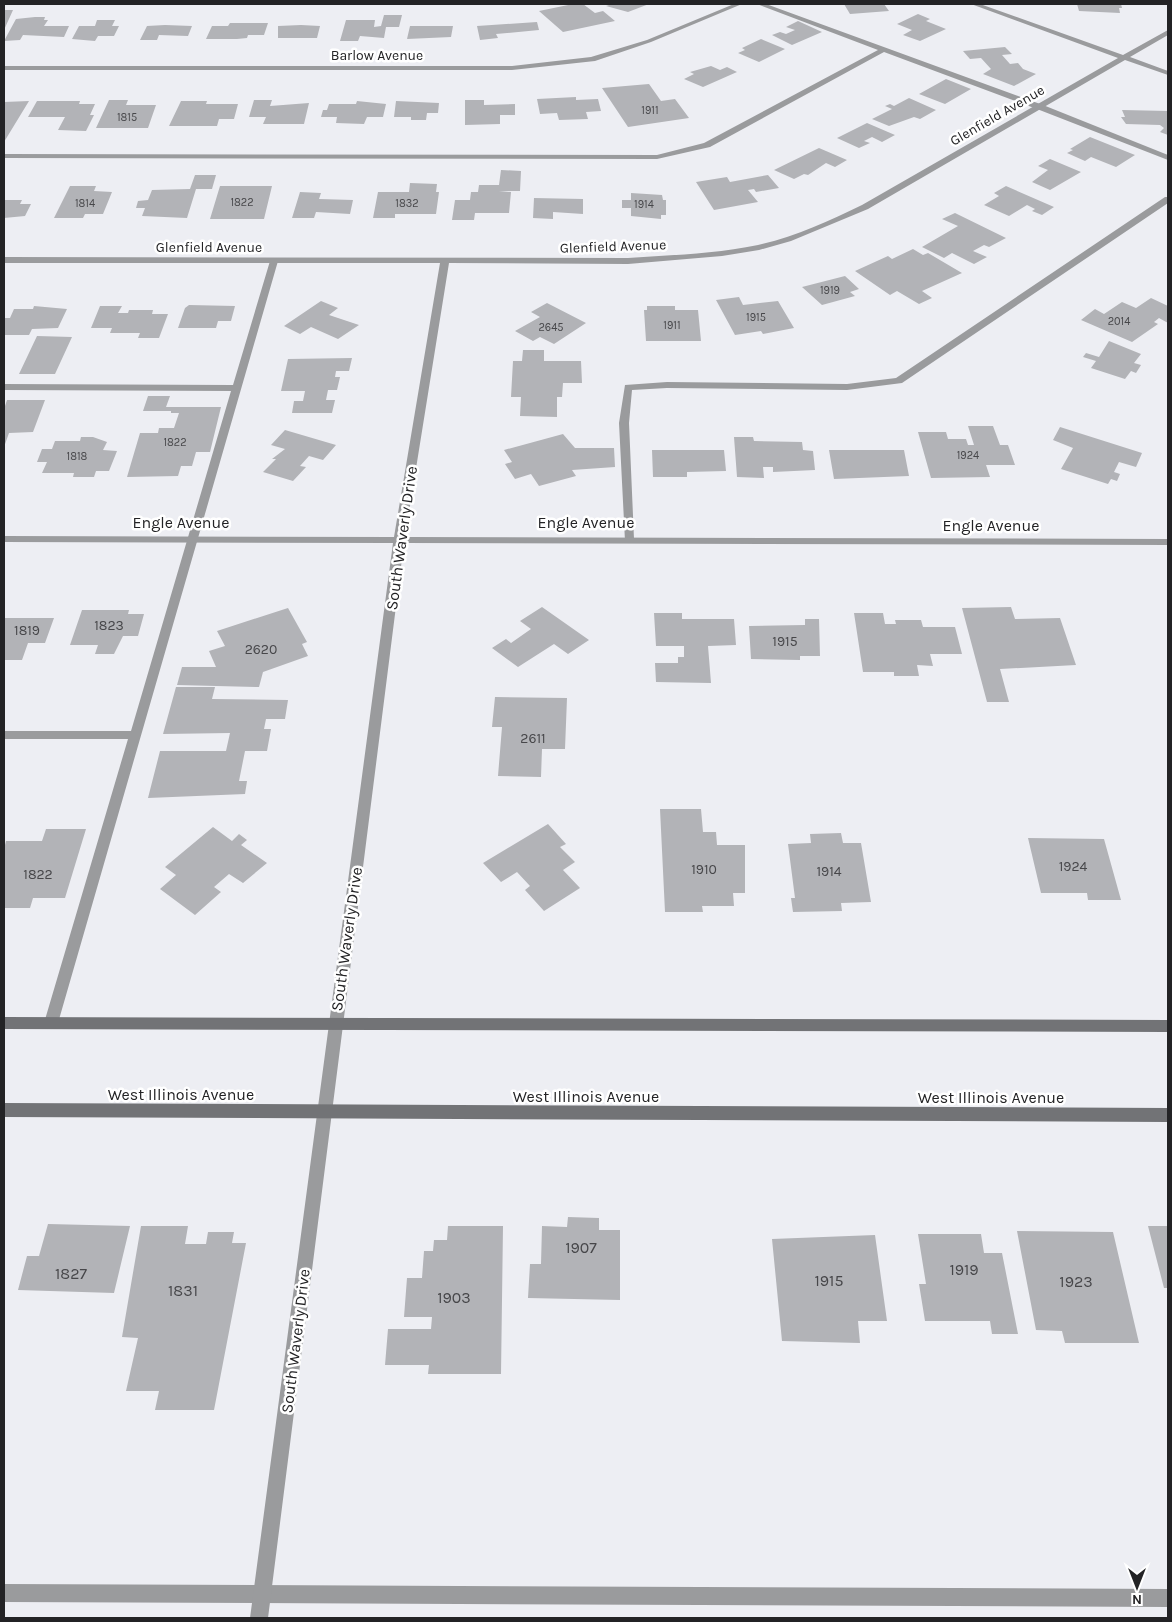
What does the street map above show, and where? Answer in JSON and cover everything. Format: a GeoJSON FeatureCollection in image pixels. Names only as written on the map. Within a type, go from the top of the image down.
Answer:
{"type":"FeatureCollection","features":[{"type":"Feature","properties":{"kind":"main road"},"geometry":{"type":"LineString","coordinates":[[4,1023],[1168,1026]]}},
{"type":"Feature","properties":{"kind":"main road","name":"West Illinois Avenue"},"geometry":{"type":"LineString","coordinates":[[4,1110],[324,1113],[1168,1115]]}},
{"type":"Feature","properties":{"kind":"street","name":"Barlow Avenue"},"geometry":{"type":"LineString","coordinates":[[4,68],[512,68],[592,59],[650,42],[739,4]]}},
{"type":"Feature","properties":{"kind":"street"},"geometry":{"type":"LineString","coordinates":[[760,4],[1040,107],[1168,158]]}},
{"type":"Feature","properties":{"kind":"street"},"geometry":{"type":"LineString","coordinates":[[974,4],[1168,73]]}},
{"type":"Feature","properties":{"kind":"street","name":"Glenfield Avenue"},"geometry":{"type":"LineString","coordinates":[[4,260],[628,261],[704,255],[774,243],[823,227],[865,208],[1168,32]]}},
{"type":"Feature","properties":{"kind":"street"},"geometry":{"type":"LineString","coordinates":[[4,156],[657,157],[707,145],[885,49]]}},
{"type":"Feature","properties":{"kind":"street"},"geometry":{"type":"LineString","coordinates":[[628,539],[624,423],[628,387],[667,385],[847,387],[900,381],[1168,199]]}},
{"type":"Feature","properties":{"kind":"street"},"geometry":{"type":"LineString","coordinates":[[52,1023],[195,538],[236,388],[274,261]]}},
{"type":"Feature","properties":{"kind":"street","name":"South Waverly Drive"},"geometry":{"type":"LineString","coordinates":[[259,1618],[399,538],[445,262]]}},
{"type":"Feature","properties":{"kind":"street"},"geometry":{"type":"LineString","coordinates":[[4,387],[236,388]]}},
{"type":"Feature","properties":{"kind":"street","name":"Engle Avenue"},"geometry":{"type":"LineString","coordinates":[[4,538],[1168,542]]}},
{"type":"Feature","properties":{"kind":"street"},"geometry":{"type":"LineString","coordinates":[[4,735],[136,735]]}},
{"type":"Feature","properties":{"kind":"street"},"geometry":{"type":"LineString","coordinates":[[4,1593],[1168,1598]]}},
{"type":"Feature","properties":{"kind":"building"},"geometry":{"type":"Polygon","coordinates":[[[573,4],[583,4],[595,13],[603,11],[615,21],[563,32],[539,11],[573,4]]]}},
{"type":"Feature","properties":{"kind":"building"},"geometry":{"type":"Polygon","coordinates":[[[612,4],[649,4],[628,12],[606,6],[612,4]]]}},
{"type":"Feature","properties":{"kind":"building"},"geometry":{"type":"Polygon","coordinates":[[[844,4],[884,4],[889,11],[850,14],[844,4]]]}},
{"type":"Feature","properties":{"kind":"building"},"geometry":{"type":"Polygon","coordinates":[[[1077,4],[1121,4],[1122,8],[1119,8],[1120,13],[1079,11],[1077,4]]]}},
{"type":"Feature","properties":{"kind":"building"},"geometry":{"type":"Polygon","coordinates":[[[4,10],[13,10],[4,30],[4,10]]]}},
{"type":"Feature","properties":{"kind":"building"},"geometry":{"type":"Polygon","coordinates":[[[918,14],[930,19],[926,21],[946,29],[920,41],[903,35],[912,30],[897,24],[918,14]]]}},
{"type":"Feature","properties":{"kind":"building"},"geometry":{"type":"Polygon","coordinates":[[[384,15],[402,15],[399,27],[386,27],[384,38],[360,36],[358,41],[340,41],[346,20],[375,20],[374,27],[381,26],[384,15]]]}},
{"type":"Feature","properties":{"kind":"building"},"geometry":{"type":"Polygon","coordinates":[[[45,17],[44,20],[48,20],[44,26],[69,26],[64,37],[23,35],[20,40],[4,41],[16,19],[45,17]]]}},
{"type":"Feature","properties":{"kind":"building"},"geometry":{"type":"Polygon","coordinates":[[[97,20],[115,20],[112,26],[119,26],[114,36],[98,36],[95,41],[72,39],[79,26],[95,26],[97,20]]]}},
{"type":"Feature","properties":{"kind":"building"},"geometry":{"type":"Polygon","coordinates":[[[798,21],[822,32],[792,45],[772,35],[780,32],[786,34],[795,30],[786,27],[798,21]]]}},
{"type":"Feature","properties":{"kind":"building"},"geometry":{"type":"Polygon","coordinates":[[[537,22],[539,30],[496,34],[498,38],[480,40],[477,26],[537,22]]]}},
{"type":"Feature","properties":{"kind":"building"},"geometry":{"type":"Polygon","coordinates":[[[230,23],[268,23],[264,35],[248,35],[247,38],[237,39],[206,39],[212,26],[228,26],[230,23]]]}},
{"type":"Feature","properties":{"kind":"building"},"geometry":{"type":"Polygon","coordinates":[[[147,26],[192,26],[188,36],[159,35],[157,40],[140,40],[147,26]]]}},
{"type":"Feature","properties":{"kind":"building"},"geometry":{"type":"Polygon","coordinates":[[[278,26],[320,26],[317,38],[278,38],[278,26]]]}},
{"type":"Feature","properties":{"kind":"building"},"geometry":{"type":"Polygon","coordinates":[[[410,26],[453,26],[451,37],[407,39],[410,26]]]}},
{"type":"Feature","properties":{"kind":"building"},"geometry":{"type":"Polygon","coordinates":[[[761,39],[785,49],[759,62],[738,53],[745,50],[742,48],[761,39]]]}},
{"type":"Feature","properties":{"kind":"building"},"geometry":{"type":"Polygon","coordinates":[[[1005,47],[1012,54],[1002,55],[1010,64],[1018,63],[1023,69],[1036,74],[1014,86],[983,74],[991,69],[981,58],[970,59],[963,51],[1005,47]]]}},
{"type":"Feature","properties":{"kind":"building"},"geometry":{"type":"Polygon","coordinates":[[[711,66],[720,70],[727,67],[737,72],[703,87],[684,79],[694,74],[690,72],[711,66]]]}},
{"type":"Feature","properties":{"kind":"building"},"geometry":{"type":"Polygon","coordinates":[[[946,79],[971,89],[945,104],[919,94],[946,79]]]}},
{"type":"Feature","properties":{"kind":"building"},"geometry":{"type":"Polygon","coordinates":[[[649,84],[661,101],[675,99],[689,118],[628,127],[602,88],[649,84]]]}},
{"type":"Feature","properties":{"kind":"building"},"geometry":{"type":"Polygon","coordinates":[[[576,97],[576,100],[598,99],[601,111],[586,112],[588,119],[559,120],[557,113],[540,114],[537,99],[576,97]]]}},
{"type":"Feature","properties":{"kind":"building"},"geometry":{"type":"Polygon","coordinates":[[[909,98],[936,110],[920,119],[914,117],[889,126],[872,119],[892,109],[885,106],[890,104],[894,106],[909,98]]]}},
{"type":"Feature","properties":{"kind":"building"},"geometry":{"type":"Polygon","coordinates":[[[109,100],[128,100],[126,105],[156,105],[148,128],[96,128],[109,100]]]}},
{"type":"Feature","properties":{"kind":"building"},"geometry":{"type":"Polygon","coordinates":[[[254,100],[272,100],[270,106],[309,103],[304,124],[263,124],[266,117],[249,117],[254,100]]]}},
{"type":"Feature","properties":{"kind":"building"},"geometry":{"type":"Polygon","coordinates":[[[465,100],[484,100],[484,105],[515,104],[515,115],[500,115],[500,124],[465,125],[465,100]]]}},
{"type":"Feature","properties":{"kind":"building"},"geometry":{"type":"Polygon","coordinates":[[[29,101],[4,142],[4,102],[29,101]]]}},
{"type":"Feature","properties":{"kind":"building"},"geometry":{"type":"Polygon","coordinates":[[[37,101],[80,101],[79,104],[95,104],[90,115],[94,115],[86,131],[58,130],[65,117],[28,117],[37,101]]]}},
{"type":"Feature","properties":{"kind":"building"},"geometry":{"type":"Polygon","coordinates":[[[181,101],[207,101],[206,104],[238,104],[234,119],[219,119],[217,126],[169,126],[181,101]]]}},
{"type":"Feature","properties":{"kind":"building"},"geometry":{"type":"Polygon","coordinates":[[[357,101],[386,104],[383,117],[367,117],[364,124],[336,123],[337,117],[321,117],[323,110],[327,110],[329,104],[356,104],[357,101]]]}},
{"type":"Feature","properties":{"kind":"building"},"geometry":{"type":"Polygon","coordinates":[[[396,101],[439,103],[438,113],[427,113],[426,120],[411,120],[411,117],[394,117],[396,101]]]}},
{"type":"Feature","properties":{"kind":"building"},"geometry":{"type":"Polygon","coordinates":[[[1122,110],[1168,111],[1168,135],[1160,132],[1164,128],[1160,125],[1126,124],[1121,117],[1125,117],[1122,110]]]}},
{"type":"Feature","properties":{"kind":"building"},"geometry":{"type":"Polygon","coordinates":[[[867,123],[895,135],[882,142],[872,137],[864,141],[870,143],[859,148],[837,138],[867,123]]]}},
{"type":"Feature","properties":{"kind":"building"},"geometry":{"type":"Polygon","coordinates":[[[1090,137],[1135,155],[1116,167],[1091,157],[1085,161],[1067,153],[1073,150],[1070,149],[1090,137]]]}},
{"type":"Feature","properties":{"kind":"building"},"geometry":{"type":"Polygon","coordinates":[[[819,148],[847,160],[835,167],[826,163],[808,175],[804,174],[794,179],[774,170],[819,148]]]}},
{"type":"Feature","properties":{"kind":"building"},"geometry":{"type":"Polygon","coordinates":[[[1050,159],[1081,172],[1050,190],[1032,182],[1048,170],[1038,166],[1050,159]]]}},
{"type":"Feature","properties":{"kind":"building"},"geometry":{"type":"Polygon","coordinates":[[[501,170],[521,171],[520,191],[499,191],[511,192],[509,213],[475,213],[474,220],[452,220],[455,200],[470,200],[471,192],[478,192],[479,185],[499,185],[501,170]]]}},
{"type":"Feature","properties":{"kind":"building"},"geometry":{"type":"Polygon","coordinates":[[[195,175],[216,175],[212,189],[196,189],[187,218],[142,216],[145,208],[136,208],[138,201],[148,200],[152,190],[190,189],[195,175]]]}},
{"type":"Feature","properties":{"kind":"building"},"geometry":{"type":"Polygon","coordinates":[[[768,175],[779,188],[756,192],[754,189],[748,190],[758,202],[714,210],[696,182],[727,177],[730,182],[768,175]]]}},
{"type":"Feature","properties":{"kind":"building"},"geometry":{"type":"Polygon","coordinates":[[[410,183],[437,184],[436,192],[439,192],[436,214],[395,214],[395,218],[373,218],[378,192],[409,192],[410,183]]]}},
{"type":"Feature","properties":{"kind":"building"},"geometry":{"type":"Polygon","coordinates":[[[70,186],[96,186],[94,191],[112,192],[103,214],[85,214],[83,218],[54,218],[70,186]]]}},
{"type":"Feature","properties":{"kind":"building"},"geometry":{"type":"Polygon","coordinates":[[[220,186],[272,186],[264,219],[210,219],[220,186]]]}},
{"type":"Feature","properties":{"kind":"building"},"geometry":{"type":"Polygon","coordinates":[[[1006,186],[1054,207],[1042,215],[1032,211],[1035,209],[1027,205],[1009,216],[984,205],[999,196],[994,193],[1006,186]]]}},
{"type":"Feature","properties":{"kind":"building"},"geometry":{"type":"Polygon","coordinates":[[[300,192],[321,193],[319,199],[353,200],[350,214],[316,212],[314,218],[292,218],[300,192]]]}},
{"type":"Feature","properties":{"kind":"building"},"geometry":{"type":"Polygon","coordinates":[[[631,193],[662,195],[663,200],[666,200],[666,215],[661,215],[661,219],[631,216],[631,208],[622,208],[622,200],[631,200],[631,193]]]}},
{"type":"Feature","properties":{"kind":"building"},"geometry":{"type":"Polygon","coordinates":[[[534,198],[583,199],[583,214],[553,212],[553,219],[533,218],[534,198]]]}},
{"type":"Feature","properties":{"kind":"building"},"geometry":{"type":"Polygon","coordinates":[[[4,200],[22,200],[20,204],[31,204],[25,216],[4,218],[4,200]]]}},
{"type":"Feature","properties":{"kind":"building"},"geometry":{"type":"Polygon","coordinates":[[[955,213],[1006,238],[989,247],[984,245],[973,251],[987,257],[974,264],[952,253],[944,258],[922,247],[958,226],[942,219],[955,213]]]}},
{"type":"Feature","properties":{"kind":"building"},"geometry":{"type":"Polygon","coordinates":[[[913,249],[923,255],[928,253],[962,273],[922,291],[932,298],[919,304],[897,291],[890,295],[855,271],[888,256],[892,259],[913,249]]]}},
{"type":"Feature","properties":{"kind":"building"},"geometry":{"type":"Polygon","coordinates":[[[845,276],[859,289],[850,292],[855,296],[822,305],[802,287],[845,276]]]}},
{"type":"Feature","properties":{"kind":"building"},"geometry":{"type":"Polygon","coordinates":[[[739,297],[743,305],[778,301],[794,328],[763,334],[761,331],[735,335],[716,300],[739,297]]]}},
{"type":"Feature","properties":{"kind":"building"},"geometry":{"type":"Polygon","coordinates":[[[1151,298],[1168,306],[1168,323],[1159,318],[1154,322],[1158,324],[1132,342],[1081,320],[1095,309],[1104,314],[1122,302],[1136,308],[1151,298]]]}},
{"type":"Feature","properties":{"kind":"building"},"geometry":{"type":"Polygon","coordinates":[[[321,301],[338,308],[329,315],[359,325],[338,339],[311,327],[300,334],[284,326],[321,301]]]}},
{"type":"Feature","properties":{"kind":"building"},"geometry":{"type":"Polygon","coordinates":[[[547,303],[586,323],[554,344],[540,337],[533,341],[515,331],[540,317],[531,312],[547,303]]]}},
{"type":"Feature","properties":{"kind":"building"},"geometry":{"type":"Polygon","coordinates":[[[189,305],[235,306],[231,321],[218,321],[216,328],[178,328],[185,308],[189,305]]]}},
{"type":"Feature","properties":{"kind":"building"},"geometry":{"type":"Polygon","coordinates":[[[34,306],[67,309],[58,328],[32,329],[29,335],[4,335],[4,318],[10,318],[14,309],[33,309],[34,306]]]}},
{"type":"Feature","properties":{"kind":"building"},"geometry":{"type":"Polygon","coordinates":[[[100,306],[122,306],[118,313],[128,313],[129,310],[153,310],[152,314],[168,314],[159,338],[138,338],[140,333],[110,333],[112,328],[91,328],[100,306]]]}},
{"type":"Feature","properties":{"kind":"building"},"geometry":{"type":"Polygon","coordinates":[[[647,306],[675,306],[675,310],[698,310],[701,341],[646,341],[644,310],[647,310],[647,306]]]}},
{"type":"Feature","properties":{"kind":"building"},"geometry":{"type":"Polygon","coordinates":[[[37,336],[72,337],[55,374],[19,374],[37,336]]]}},
{"type":"Feature","properties":{"kind":"building"},"geometry":{"type":"Polygon","coordinates":[[[1109,341],[1141,354],[1134,363],[1141,365],[1136,373],[1131,371],[1125,379],[1091,368],[1096,361],[1083,357],[1086,353],[1099,357],[1109,341]]]}},
{"type":"Feature","properties":{"kind":"building"},"geometry":{"type":"Polygon","coordinates":[[[523,350],[544,350],[544,361],[581,361],[582,383],[563,383],[562,397],[557,397],[557,417],[520,416],[521,397],[511,397],[513,361],[522,361],[523,350]]]}},
{"type":"Feature","properties":{"kind":"building"},"geometry":{"type":"Polygon","coordinates":[[[352,358],[349,371],[336,371],[335,377],[340,377],[337,390],[328,390],[326,400],[335,400],[332,413],[292,413],[294,401],[303,401],[305,391],[281,391],[288,359],[352,358]]]}},
{"type":"Feature","properties":{"kind":"building"},"geometry":{"type":"Polygon","coordinates":[[[148,396],[170,396],[166,407],[221,407],[210,452],[196,452],[192,466],[181,466],[178,476],[127,477],[140,433],[158,433],[159,428],[174,428],[179,413],[171,413],[171,411],[143,411],[148,396]]]}},
{"type":"Feature","properties":{"kind":"building"},"geometry":{"type":"Polygon","coordinates":[[[7,400],[45,400],[33,432],[9,433],[4,447],[4,409],[7,400]]]}},
{"type":"Feature","properties":{"kind":"building"},"geometry":{"type":"Polygon","coordinates":[[[968,426],[993,426],[1000,445],[1008,445],[1015,465],[986,465],[990,477],[931,478],[918,432],[946,432],[948,439],[966,439],[968,445],[974,445],[968,426]]]}},
{"type":"Feature","properties":{"kind":"building"},"geometry":{"type":"Polygon","coordinates":[[[1060,427],[1142,453],[1136,467],[1119,462],[1114,472],[1120,474],[1117,481],[1111,479],[1108,484],[1061,469],[1073,448],[1053,440],[1060,427]]]}},
{"type":"Feature","properties":{"kind":"building"},"geometry":{"type":"Polygon","coordinates":[[[285,430],[336,445],[323,460],[309,456],[300,466],[306,467],[293,481],[263,472],[276,459],[272,459],[285,449],[271,445],[285,430]]]}},
{"type":"Feature","properties":{"kind":"building"},"geometry":{"type":"Polygon","coordinates":[[[563,434],[575,448],[614,448],[615,467],[572,470],[576,476],[539,486],[531,474],[515,479],[505,464],[512,462],[504,450],[563,434]]]}},
{"type":"Feature","properties":{"kind":"building"},"geometry":{"type":"Polygon","coordinates":[[[81,437],[93,437],[107,442],[103,450],[117,451],[109,471],[96,471],[94,477],[73,477],[74,473],[42,473],[47,462],[37,462],[42,449],[52,449],[55,441],[80,441],[81,437]]]}},
{"type":"Feature","properties":{"kind":"building"},"geometry":{"type":"Polygon","coordinates":[[[734,437],[753,437],[754,441],[802,442],[803,450],[813,451],[815,470],[773,472],[773,467],[763,467],[764,478],[737,477],[734,437]]]}},
{"type":"Feature","properties":{"kind":"building"},"geometry":{"type":"Polygon","coordinates":[[[652,450],[724,450],[726,471],[687,472],[687,477],[653,477],[652,450]]]}},
{"type":"Feature","properties":{"kind":"building"},"geometry":{"type":"Polygon","coordinates":[[[829,450],[904,450],[909,476],[834,479],[829,450]]]}},
{"type":"Feature","properties":{"kind":"building"},"geometry":{"type":"Polygon","coordinates":[[[542,607],[589,640],[568,654],[554,644],[518,667],[492,648],[506,639],[511,643],[531,629],[520,621],[542,607]]]}},
{"type":"Feature","properties":{"kind":"building"},"geometry":{"type":"Polygon","coordinates":[[[1011,607],[1015,619],[1060,618],[1076,665],[1000,669],[1009,702],[987,702],[962,608],[1011,607]]]}},
{"type":"Feature","properties":{"kind":"building"},"geometry":{"type":"Polygon","coordinates":[[[288,608],[307,642],[302,644],[308,656],[263,672],[259,687],[177,685],[182,667],[216,667],[209,651],[225,646],[217,631],[288,608]]]}},
{"type":"Feature","properties":{"kind":"building"},"geometry":{"type":"Polygon","coordinates":[[[82,610],[129,610],[128,614],[144,614],[138,636],[123,636],[114,654],[95,654],[98,645],[70,645],[82,610]]]}},
{"type":"Feature","properties":{"kind":"building"},"geometry":{"type":"Polygon","coordinates":[[[654,613],[682,613],[682,619],[734,619],[736,645],[708,646],[711,683],[656,682],[655,663],[678,663],[678,657],[684,657],[684,646],[656,646],[654,613]]]}},
{"type":"Feature","properties":{"kind":"building"},"geometry":{"type":"Polygon","coordinates":[[[854,613],[883,613],[885,624],[896,624],[895,620],[921,620],[923,627],[955,627],[962,654],[930,654],[933,666],[917,665],[919,676],[894,676],[894,672],[863,672],[854,613]]]}},
{"type":"Feature","properties":{"kind":"building"},"geometry":{"type":"Polygon","coordinates":[[[4,618],[54,618],[45,643],[28,643],[22,660],[4,660],[4,618]]]}},
{"type":"Feature","properties":{"kind":"building"},"geometry":{"type":"Polygon","coordinates":[[[805,619],[819,619],[820,656],[800,656],[800,660],[751,659],[749,626],[805,625],[805,619]]]}},
{"type":"Feature","properties":{"kind":"building"},"geometry":{"type":"Polygon","coordinates":[[[176,687],[215,687],[212,699],[288,700],[285,719],[266,719],[264,729],[271,729],[267,751],[245,751],[239,781],[247,781],[245,794],[148,798],[160,751],[226,751],[230,733],[163,734],[176,687]]]}},
{"type":"Feature","properties":{"kind":"building"},"geometry":{"type":"Polygon","coordinates":[[[495,697],[567,698],[565,749],[542,749],[541,777],[498,776],[502,727],[492,727],[495,697]]]}},
{"type":"Feature","properties":{"kind":"building"},"geometry":{"type":"Polygon","coordinates":[[[660,809],[701,809],[703,832],[716,832],[717,845],[745,845],[745,893],[733,893],[734,906],[702,906],[703,912],[665,912],[660,809]]]}},
{"type":"Feature","properties":{"kind":"building"},"geometry":{"type":"Polygon","coordinates":[[[548,824],[566,844],[560,847],[575,862],[563,870],[580,888],[544,911],[525,890],[530,886],[517,872],[501,882],[483,863],[548,824]]]}},
{"type":"Feature","properties":{"kind":"building"},"geometry":{"type":"Polygon","coordinates":[[[213,827],[232,841],[239,834],[247,840],[241,845],[267,863],[243,883],[229,874],[214,887],[221,892],[195,915],[160,889],[176,875],[165,867],[213,827]]]}},
{"type":"Feature","properties":{"kind":"building"},"geometry":{"type":"Polygon","coordinates":[[[46,829],[86,829],[65,898],[33,898],[30,908],[4,908],[4,849],[6,841],[42,841],[46,829]]]}},
{"type":"Feature","properties":{"kind":"building"},"geometry":{"type":"Polygon","coordinates":[[[841,833],[843,843],[861,843],[871,902],[841,903],[842,911],[793,912],[791,898],[795,898],[788,844],[811,843],[810,834],[841,833]]]}},
{"type":"Feature","properties":{"kind":"building"},"geometry":{"type":"Polygon","coordinates":[[[1028,838],[1104,839],[1121,900],[1088,900],[1087,893],[1041,893],[1028,838]]]}},
{"type":"Feature","properties":{"kind":"building"},"geometry":{"type":"Polygon","coordinates":[[[568,1217],[599,1218],[599,1230],[620,1230],[620,1300],[528,1298],[530,1264],[541,1264],[542,1226],[567,1227],[568,1217]]]}},
{"type":"Feature","properties":{"kind":"building"},"geometry":{"type":"Polygon","coordinates":[[[48,1224],[130,1226],[114,1293],[18,1290],[27,1256],[39,1256],[48,1224]]]}},
{"type":"Feature","properties":{"kind":"building"},"geometry":{"type":"Polygon","coordinates":[[[141,1226],[188,1226],[185,1244],[206,1244],[208,1232],[234,1232],[232,1243],[246,1243],[214,1410],[155,1410],[159,1391],[126,1391],[138,1338],[122,1337],[141,1226]]]}},
{"type":"Feature","properties":{"kind":"building"},"geometry":{"type":"Polygon","coordinates":[[[448,1226],[503,1226],[501,1374],[428,1374],[429,1365],[385,1365],[388,1329],[431,1329],[432,1317],[404,1317],[407,1278],[422,1278],[424,1251],[433,1251],[434,1240],[447,1240],[448,1226]]]}},
{"type":"Feature","properties":{"kind":"building"},"geometry":{"type":"Polygon","coordinates":[[[1148,1226],[1168,1226],[1168,1288],[1164,1288],[1148,1226]]]}},
{"type":"Feature","properties":{"kind":"building"},"geometry":{"type":"Polygon","coordinates":[[[1017,1231],[1113,1232],[1139,1343],[1065,1343],[1062,1331],[1036,1330],[1017,1231]]]}},
{"type":"Feature","properties":{"kind":"building"},"geometry":{"type":"Polygon","coordinates":[[[918,1234],[981,1234],[984,1253],[1002,1253],[1018,1334],[992,1334],[990,1321],[925,1321],[919,1284],[926,1284],[918,1234]]]}},
{"type":"Feature","properties":{"kind":"building"},"geometry":{"type":"Polygon","coordinates":[[[875,1235],[887,1321],[858,1321],[860,1343],[782,1341],[772,1239],[875,1235]]]}}]}
